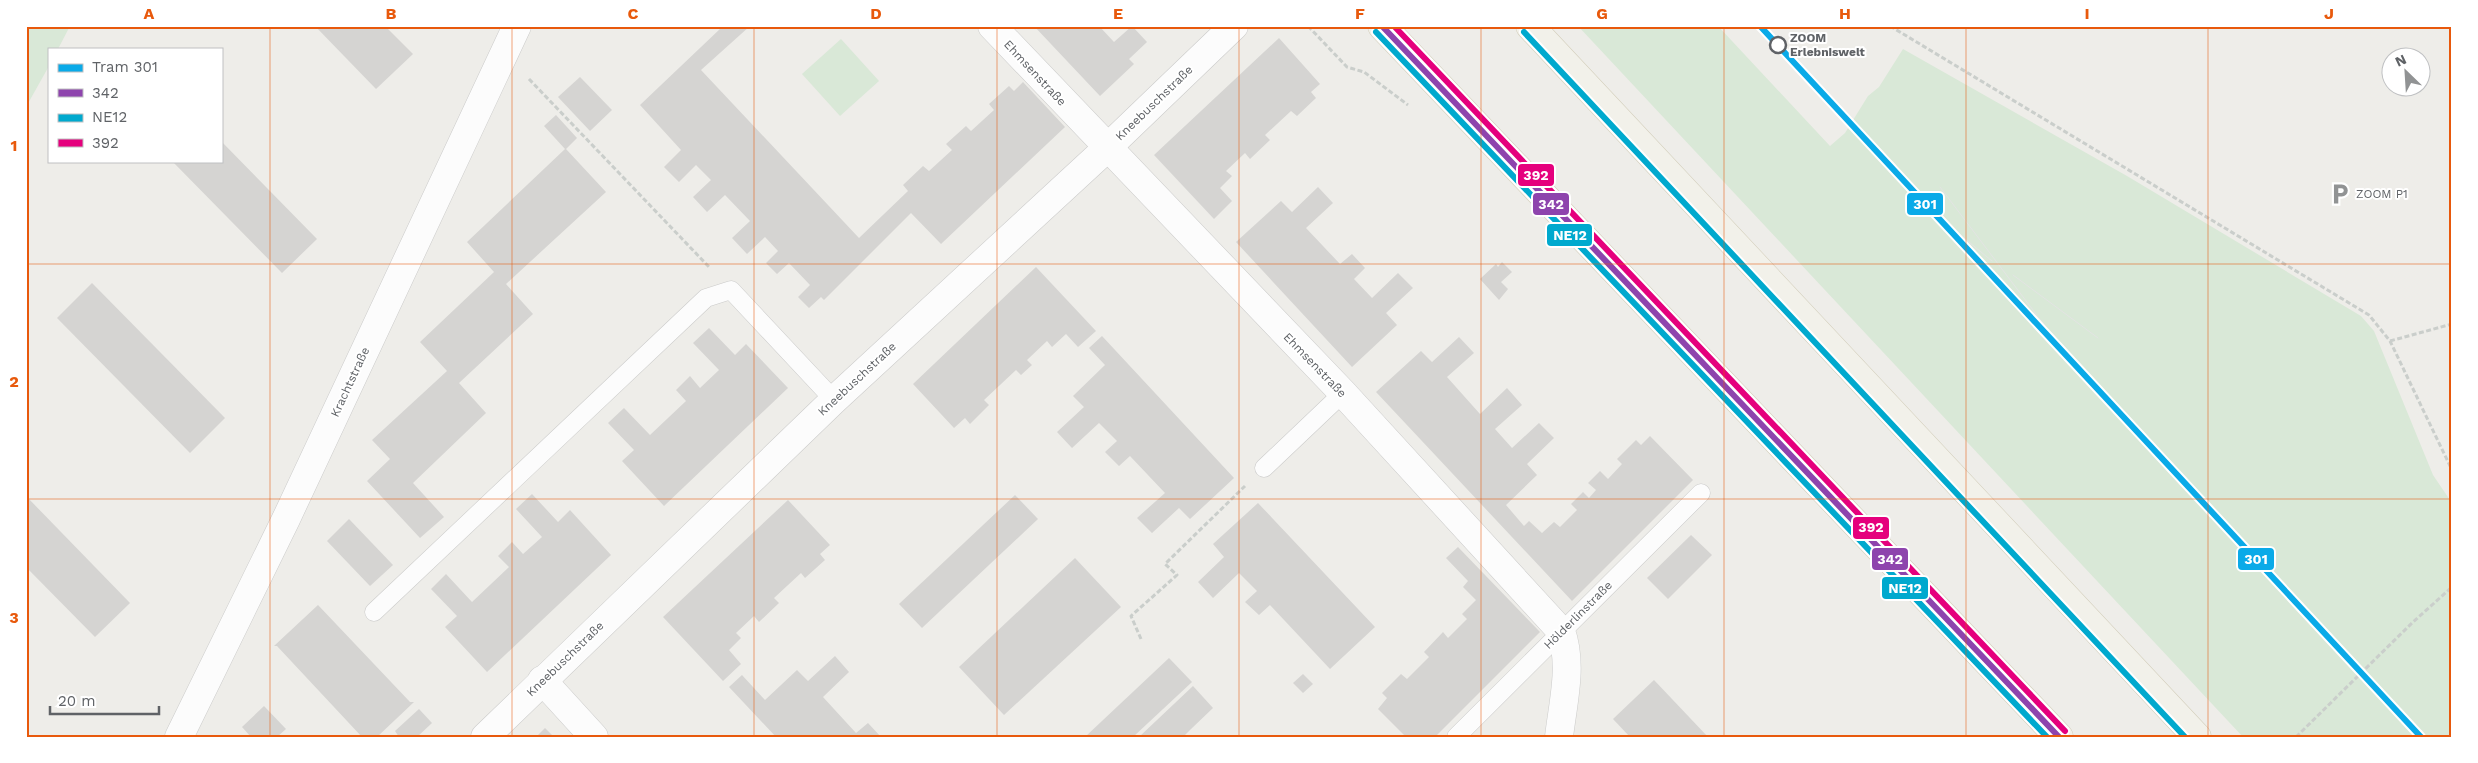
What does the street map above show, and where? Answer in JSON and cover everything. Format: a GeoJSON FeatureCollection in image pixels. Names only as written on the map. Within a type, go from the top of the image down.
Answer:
{"type":"FeatureCollection","features":[{"type":"Feature","properties":{"kind":"main road"},"geometry":{"type":"LineString","coordinates":[[1382,26],[2059,737]]}},
{"type":"Feature","properties":{"kind":"main road"},"geometry":{"type":"LineString","coordinates":[[1530,26],[1838,352],[1959,486],[2197,737]]}},
{"type":"Feature","properties":{"kind":"street","name":"Krachtstraße"},"geometry":{"type":"LineString","coordinates":[[179,737],[286,519],[517,26]]}},
{"type":"Feature","properties":{"kind":"street","name":"Ehmsenstraße"},"geometry":{"type":"LineString","coordinates":[[992,26],[1106,149],[1343,393],[1561,631],[1568,663],[1559,737]]}},
{"type":"Feature","properties":{"kind":"street","name":"Kneebuschstraße"},"geometry":{"type":"LineString","coordinates":[[485,737],[834,400],[1106,149],[1234,26]]}},
{"type":"Feature","properties":{"kind":"street"},"geometry":{"type":"LineString","coordinates":[[542,680],[594,737]]}},
{"type":"Feature","properties":{"kind":"lane"},"geometry":{"type":"LineString","coordinates":[[374,612],[706,298],[731,290],[834,400]]}},
{"type":"Feature","properties":{"kind":"lane"},"geometry":{"type":"LineString","coordinates":[[1264,468],[1343,393]]}},
{"type":"Feature","properties":{"kind":"lane","name":"Hölderlinstraße"},"geometry":{"type":"LineString","coordinates":[[1456,737],[1701,493]]}},
{"type":"Feature","properties":{"kind":"path"},"geometry":{"type":"LineString","coordinates":[[1308,26],[1347,67],[1364,72],[1414,111]]}},
{"type":"Feature","properties":{"kind":"path"},"geometry":{"type":"LineString","coordinates":[[1890,26],[2368,315],[2390,341],[2452,470]]}},
{"type":"Feature","properties":{"kind":"path"},"geometry":{"type":"LineString","coordinates":[[505,53],[731,290]]}},
{"type":"Feature","properties":{"kind":"path"},"geometry":{"type":"LineString","coordinates":[[2390,341],[2452,324]]}},
{"type":"Feature","properties":{"kind":"path"},"geometry":{"type":"LineString","coordinates":[[1141,639],[1131,616],[1177,575],[1165,564],[1264,468]]}},
{"type":"Feature","properties":{"kind":"path"},"geometry":{"type":"LineString","coordinates":[[2296,737],[2413,622],[2452,587]]}},
{"type":"Feature","properties":{"kind":"green space"},"geometry":{"type":"Polygon","coordinates":[[[26,26],[70,26],[59,48],[48,48],[48,68],[26,107],[26,26]]]}},
{"type":"Feature","properties":{"kind":"green space"},"geometry":{"type":"Polygon","coordinates":[[[1578,26],[1718,26],[1830,146],[1845,133],[1868,96],[1879,87],[1903,49],[2127,176],[2361,316],[2374,331],[2433,475],[2452,503],[2452,737],[2243,737],[1578,26]]]}},
{"type":"Feature","properties":{"kind":"green space"},"geometry":{"type":"Polygon","coordinates":[[[841,39],[879,81],[840,116],[802,74],[841,39]]]}},
{"type":"Feature","properties":{"kind":"building"},"geometry":{"type":"Polygon","coordinates":[[[315,26],[385,26],[413,54],[376,89],[315,26]]]}},
{"type":"Feature","properties":{"kind":"building"},"geometry":{"type":"Polygon","coordinates":[[[720,26],[750,26],[701,70],[859,238],[908,191],[903,185],[923,166],[929,171],[952,150],[946,144],[966,126],[971,131],[994,110],[989,104],[1009,86],[1014,91],[1023,82],[1065,127],[941,244],[911,213],[824,300],[821,297],[809,308],[798,297],[810,285],[789,263],[777,274],[766,263],[778,251],[765,237],[747,254],[732,238],[750,221],[725,195],[707,212],[693,197],[711,180],[696,165],[679,182],[664,167],[681,150],[640,105],[721,28],[720,26]]]}},
{"type":"Feature","properties":{"kind":"building"},"geometry":{"type":"Polygon","coordinates":[[[1034,26],[1099,26],[1114,42],[1132,26],[1147,42],[1129,59],[1134,64],[1100,96],[1034,26]]]}},
{"type":"Feature","properties":{"kind":"building"},"geometry":{"type":"Polygon","coordinates":[[[1279,38],[1320,84],[1311,92],[1316,98],[1297,116],[1291,111],[1265,135],[1270,140],[1250,159],[1245,153],[1226,171],[1232,176],[1220,188],[1232,201],[1214,219],[1154,155],[1279,38]]]}},
{"type":"Feature","properties":{"kind":"building"},"geometry":{"type":"Polygon","coordinates":[[[580,77],[612,110],[590,131],[558,97],[580,77]]]}},
{"type":"Feature","properties":{"kind":"building"},"geometry":{"type":"Polygon","coordinates":[[[556,115],[577,138],[566,149],[606,192],[506,284],[533,314],[459,383],[486,413],[413,483],[444,517],[420,538],[367,481],[390,459],[372,440],[447,371],[420,342],[494,272],[467,242],[565,149],[544,126],[556,115]]]}},
{"type":"Feature","properties":{"kind":"building"},"geometry":{"type":"Polygon","coordinates":[[[222,142],[317,239],[282,273],[173,162],[222,162],[222,142]]]}},
{"type":"Feature","properties":{"kind":"building"},"geometry":{"type":"Polygon","coordinates":[[[1318,187],[1333,203],[1306,228],[1340,264],[1352,254],[1365,268],[1354,279],[1372,298],[1398,273],[1413,288],[1386,313],[1397,325],[1352,367],[1236,242],[1281,201],[1292,212],[1318,187]]]}},
{"type":"Feature","properties":{"kind":"building"},"geometry":{"type":"Polygon","coordinates":[[[1502,262],[1512,272],[1501,282],[1508,289],[1499,300],[1480,279],[1496,264],[1498,267],[1502,262]]]}},
{"type":"Feature","properties":{"kind":"building"},"geometry":{"type":"Polygon","coordinates":[[[1036,267],[1096,331],[1078,347],[1066,334],[1052,347],[1047,341],[1027,360],[1032,365],[1021,375],[1016,370],[984,400],[989,405],[970,424],[965,418],[954,428],[913,384],[1036,267]]]}},
{"type":"Feature","properties":{"kind":"building"},"geometry":{"type":"Polygon","coordinates":[[[92,283],[225,418],[190,453],[57,318],[92,283]]]}},
{"type":"Feature","properties":{"kind":"building"},"geometry":{"type":"Polygon","coordinates":[[[709,328],[735,355],[746,344],[788,388],[664,506],[622,461],[634,450],[608,423],[624,408],[650,435],[686,401],[676,390],[690,376],[700,388],[719,370],[693,343],[709,328]]]}},
{"type":"Feature","properties":{"kind":"building"},"geometry":{"type":"Polygon","coordinates":[[[1102,336],[1234,478],[1190,519],[1179,508],[1152,533],[1137,518],[1165,493],[1130,456],[1119,466],[1105,452],[1117,441],[1099,423],[1072,448],[1057,432],[1084,407],[1073,396],[1105,365],[1089,348],[1102,336]]]}},
{"type":"Feature","properties":{"kind":"building"},"geometry":{"type":"Polygon","coordinates":[[[1459,337],[1474,353],[1447,377],[1480,414],[1507,388],[1522,405],[1495,429],[1512,448],[1539,423],[1554,438],[1527,464],[1537,475],[1506,505],[1524,526],[1529,521],[1542,533],[1554,522],[1560,527],[1577,510],[1571,504],[1583,492],[1589,498],[1596,490],[1588,483],[1600,471],[1608,479],[1622,464],[1617,459],[1636,440],[1641,445],[1650,436],[1693,480],[1572,601],[1376,392],[1421,351],[1432,362],[1459,337]]]}},
{"type":"Feature","properties":{"kind":"building"},"geometry":{"type":"Polygon","coordinates":[[[532,494],[558,522],[570,510],[611,555],[487,672],[445,627],[457,616],[431,589],[446,574],[472,602],[509,567],[498,556],[512,542],[523,554],[542,537],[516,509],[532,494]]]}},
{"type":"Feature","properties":{"kind":"building"},"geometry":{"type":"Polygon","coordinates":[[[1015,495],[1038,519],[922,628],[899,604],[1015,495]]]}},
{"type":"Feature","properties":{"kind":"building"},"geometry":{"type":"Polygon","coordinates":[[[26,496],[130,603],[95,637],[26,567],[26,496]]]}},
{"type":"Feature","properties":{"kind":"building"},"geometry":{"type":"Polygon","coordinates":[[[788,500],[830,545],[820,554],[825,560],[805,578],[801,573],[774,598],[779,603],[759,622],[754,616],[736,633],[741,638],[729,650],[741,664],[723,681],[663,617],[788,500]]]}},
{"type":"Feature","properties":{"kind":"building"},"geometry":{"type":"Polygon","coordinates":[[[1258,503],[1375,627],[1330,669],[1270,605],[1259,615],[1245,602],[1257,591],[1239,573],[1213,598],[1198,582],[1224,557],[1213,544],[1258,503]]]}},
{"type":"Feature","properties":{"kind":"building"},"geometry":{"type":"Polygon","coordinates":[[[349,519],[393,565],[370,586],[327,541],[349,519]]]}},
{"type":"Feature","properties":{"kind":"building"},"geometry":{"type":"Polygon","coordinates":[[[1691,535],[1712,555],[1668,599],[1647,578],[1691,535]]]}},
{"type":"Feature","properties":{"kind":"building"},"geometry":{"type":"Polygon","coordinates":[[[1458,547],[1540,632],[1435,737],[1406,737],[1378,709],[1387,698],[1382,693],[1401,674],[1407,679],[1429,657],[1424,652],[1443,632],[1448,638],[1467,619],[1462,614],[1476,600],[1463,587],[1468,581],[1446,558],[1458,547]]]}},
{"type":"Feature","properties":{"kind":"building"},"geometry":{"type":"Polygon","coordinates":[[[1075,558],[1121,607],[1004,715],[959,667],[1075,558]]]}},
{"type":"Feature","properties":{"kind":"building"},"geometry":{"type":"Polygon","coordinates":[[[318,605],[410,702],[414,702],[377,737],[362,737],[277,646],[274,646],[318,605]]]}},
{"type":"Feature","properties":{"kind":"building"},"geometry":{"type":"Polygon","coordinates":[[[835,656],[849,672],[823,697],[856,733],[868,723],[881,737],[776,737],[729,687],[742,675],[765,700],[797,670],[808,681],[835,656]]]}},
{"type":"Feature","properties":{"kind":"building"},"geometry":{"type":"Polygon","coordinates":[[[1169,658],[1192,682],[1133,737],[1085,737],[1169,658]]]}},
{"type":"Feature","properties":{"kind":"building"},"geometry":{"type":"Polygon","coordinates":[[[1303,674],[1313,684],[1303,693],[1293,683],[1303,674]]]}},
{"type":"Feature","properties":{"kind":"building"},"geometry":{"type":"Polygon","coordinates":[[[1654,680],[1708,737],[1630,737],[1613,719],[1654,680]]]}},
{"type":"Feature","properties":{"kind":"building"},"geometry":{"type":"Polygon","coordinates":[[[1193,686],[1213,708],[1183,737],[1139,737],[1193,686]]]}},
{"type":"Feature","properties":{"kind":"building"},"geometry":{"type":"Polygon","coordinates":[[[264,706],[286,729],[277,737],[251,737],[242,727],[264,706]]]}},
{"type":"Feature","properties":{"kind":"building"},"geometry":{"type":"Polygon","coordinates":[[[419,709],[432,723],[417,737],[399,737],[395,731],[419,709]]]}},
{"type":"Feature","properties":{"kind":"building"},"geometry":{"type":"Polygon","coordinates":[[[545,728],[554,737],[536,737],[545,728]]]}},
{"type":"Feature","properties":{"kind":"tram line","name":"301"},"geometry":{"type":"LineString","coordinates":[[1760,26],[2421,737]]}},
{"type":"Feature","properties":{"kind":"tram line"},"geometry":{"type":"LineString","coordinates":[[1940,187],[2076,367]]}},
{"type":"Feature","properties":{"kind":"tram line"},"geometry":{"type":"LineString","coordinates":[[1930,210],[1992,261]]}},
{"type":"Feature","properties":{"kind":"tram line"},"geometry":{"type":"LineString","coordinates":[[2013,275],[2098,338]]}},
{"type":"Feature","properties":{"kind":"transit line","name":"342"},"geometry":{"type":"LineString","coordinates":[[1382,26],[2059,737]]}},
{"type":"Feature","properties":{"kind":"transit line","name":"392"},"geometry":{"type":"LineString","coordinates":[[1394,26],[2065,731]]}},
{"type":"Feature","properties":{"kind":"transit line","name":"NE12"},"geometry":{"type":"LineString","coordinates":[[1376,32],[2047,737]]}},
{"type":"Feature","properties":{"kind":"transit line","name":"NE12"},"geometry":{"type":"LineString","coordinates":[[1524,32],[2185,737]]}},
{"type":"Feature","properties":{"kind":"place","name":"ZOOM Erlebniswelt"},"geometry":{"type":"Point","coordinates":[1778,45]}},
{"type":"Feature","properties":{"kind":"place","name":"ZOOM P1"},"geometry":{"type":"Point","coordinates":[2340,194]}}]}
